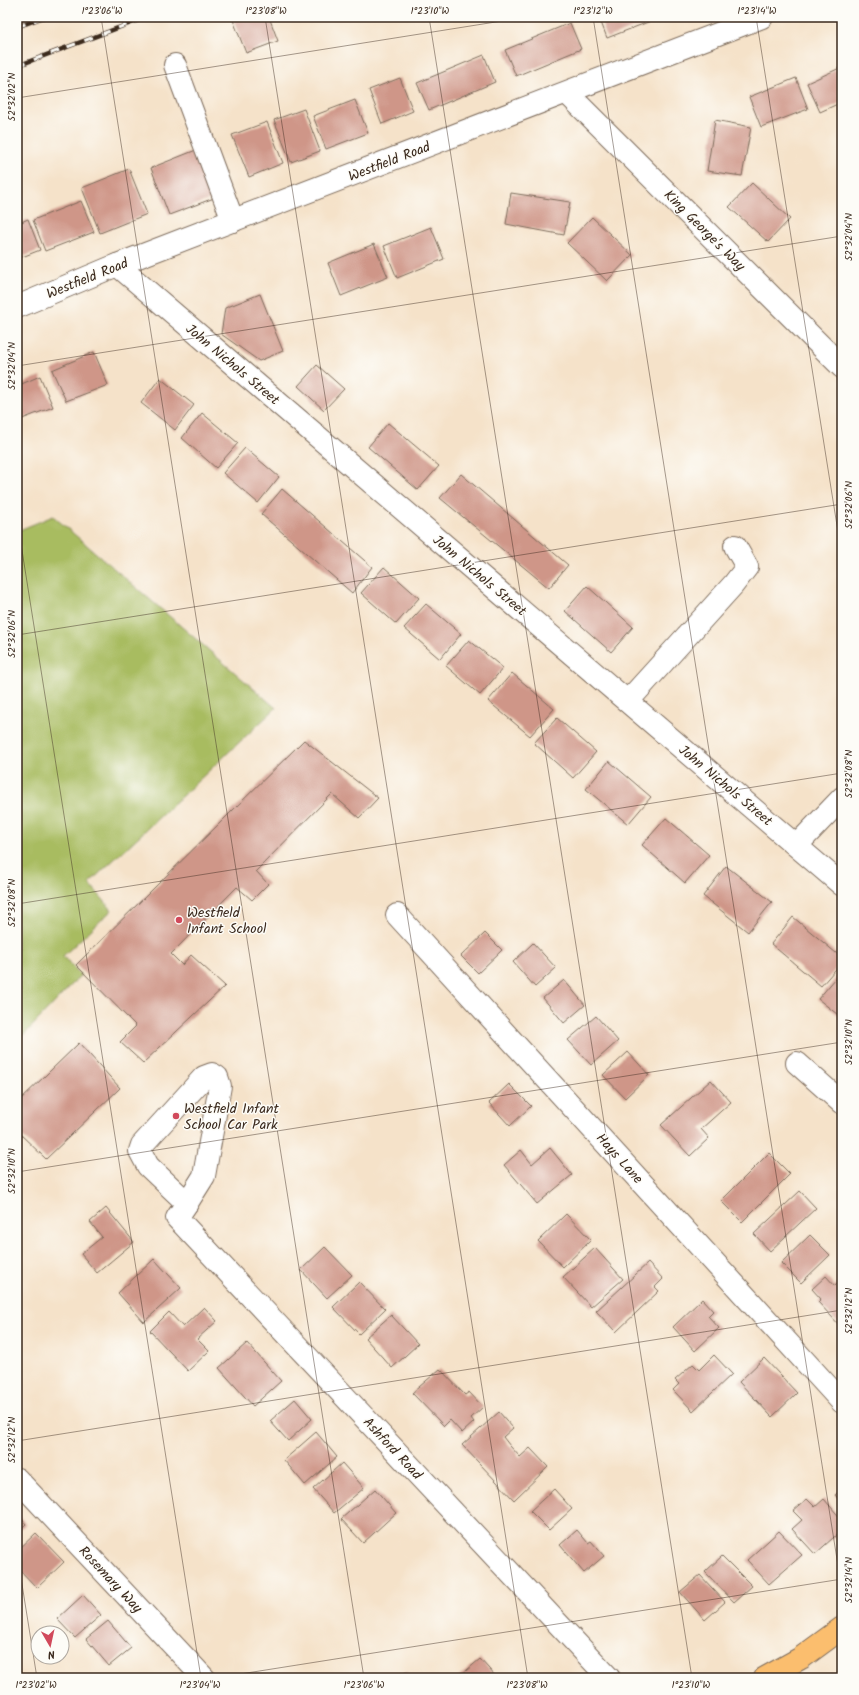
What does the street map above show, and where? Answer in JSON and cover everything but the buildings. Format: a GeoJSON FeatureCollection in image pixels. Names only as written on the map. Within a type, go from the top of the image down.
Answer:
{"type":"FeatureCollection","features":[{"type":"Feature","properties":{"kind":"main road"},"geometry":{"type":"LineString","coordinates":[[765,1678],[801,1658],[842,1628]]}},
{"type":"Feature","properties":{"kind":"street","name":"Westfield Road"},"geometry":{"type":"LineString","coordinates":[[17,307],[117,265],[762,17]]}},
{"type":"Feature","properties":{"kind":"street"},"geometry":{"type":"LineString","coordinates":[[175,65],[233,221]]}},
{"type":"Feature","properties":{"kind":"street","name":"King George's Way"},"geometry":{"type":"LineString","coordinates":[[567,93],[842,367]]}},
{"type":"Feature","properties":{"kind":"street","name":"John Nichols Street"},"geometry":{"type":"LineString","coordinates":[[117,265],[842,885]]}},
{"type":"Feature","properties":{"kind":"street"},"geometry":{"type":"LineString","coordinates":[[628,701],[733,586],[747,567],[735,546]]}},
{"type":"Feature","properties":{"kind":"street"},"geometry":{"type":"LineString","coordinates":[[797,846],[842,798]]}},
{"type":"Feature","properties":{"kind":"street","name":"Hays Lane"},"geometry":{"type":"LineString","coordinates":[[397,915],[842,1402]]}},
{"type":"Feature","properties":{"kind":"street"},"geometry":{"type":"LineString","coordinates":[[797,1063],[842,1103]]}},
{"type":"Feature","properties":{"kind":"street","name":"Ashford Road"},"geometry":{"type":"LineString","coordinates":[[180,1204],[204,1176],[220,1086],[217,1077],[212,1074],[204,1077],[142,1145],[140,1151],[148,1166],[180,1204],[609,1678]]}},
{"type":"Feature","properties":{"kind":"street","name":"Rosemary Way"},"geometry":{"type":"LineString","coordinates":[[17,1479],[204,1678]]}},
{"type":"Feature","properties":{"kind":"green space"},"geometry":{"type":"Polygon","coordinates":[[[53,516],[276,708],[89,883],[112,910],[63,956],[81,975],[17,1042],[17,531],[53,516]]]}},
{"type":"Feature","properties":{"kind":"railway"},"geometry":{"type":"LineString","coordinates":[[17,27],[44,17]]}},
{"type":"Feature","properties":{"kind":"railway"},"geometry":{"type":"LineString","coordinates":[[17,66],[147,17]]}},
{"type":"Feature","properties":{"kind":"place","name":"Westfield Infant School"},"geometry":{"type":"Point","coordinates":[179,920]}},
{"type":"Feature","properties":{"kind":"place","name":"Westfield Infant School Car Park"},"geometry":{"type":"Point","coordinates":[176,1116]}}]}
